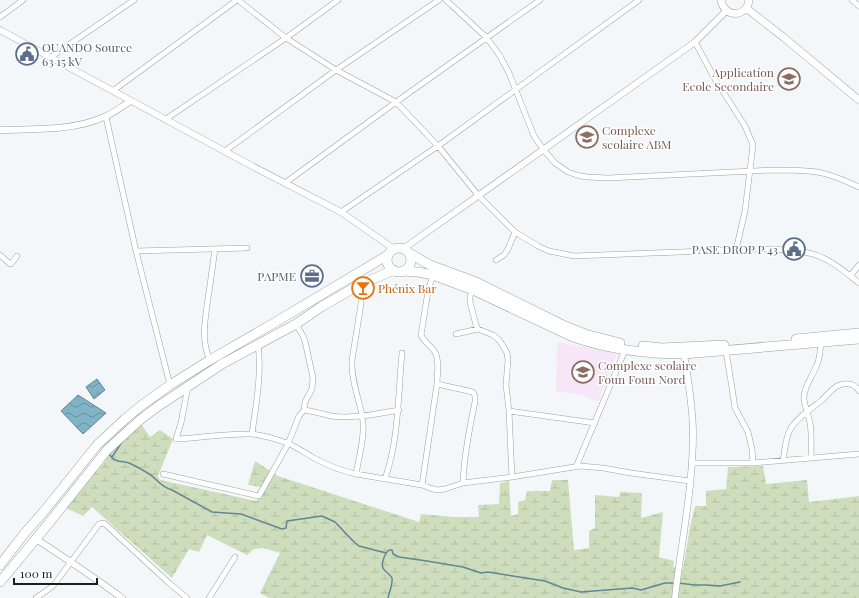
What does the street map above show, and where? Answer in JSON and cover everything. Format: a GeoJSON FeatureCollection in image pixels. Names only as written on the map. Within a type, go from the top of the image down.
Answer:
{"type":"FeatureCollection","features":[{"type":"Feature","properties":{"kind":"highway"},"geometry":{"type":"LineString","coordinates":[[0,582],[107,450],[141,419],[222,364],[296,324],[358,284],[408,267],[410,264],[410,256],[399,251]]}},
{"type":"Feature","properties":{"kind":"highway"},"geometry":{"type":"LineString","coordinates":[[399,251],[388,262],[389,265],[398,271],[418,272],[433,275],[473,290],[573,337],[587,342],[625,350],[661,354],[684,354],[859,339]]}},
{"type":"Feature","properties":{"kind":"highway"},"geometry":{"type":"LineString","coordinates":[[399,251],[430,265],[476,282],[584,334],[622,344],[662,348],[690,347],[859,333]]}},
{"type":"Feature","properties":{"kind":"highway"},"geometry":{"type":"LineString","coordinates":[[0,565],[97,445],[136,410],[170,385],[210,360],[399,251]]}},
{"type":"Feature","properties":{"kind":"main road"},"geometry":{"type":"LineString","coordinates":[[721,0],[726,11],[730,13],[739,13],[743,11],[748,5],[749,0]]}},
{"type":"Feature","properties":{"kind":"main road"},"geometry":{"type":"LineString","coordinates":[[746,8],[859,100]]}},
{"type":"Feature","properties":{"kind":"street"},"geometry":{"type":"LineString","coordinates":[[0,17],[23,0]]}},
{"type":"Feature","properties":{"kind":"street"},"geometry":{"type":"LineString","coordinates":[[52,57],[134,0]]}},
{"type":"Feature","properties":{"kind":"street"},"geometry":{"type":"LineString","coordinates":[[114,90],[238,0],[286,38],[336,70],[396,102],[438,146],[478,196],[515,232],[538,246],[549,251],[574,256],[759,249],[786,250],[809,253],[818,256],[834,264],[859,283]]}},
{"type":"Feature","properties":{"kind":"street"},"geometry":{"type":"LineString","coordinates":[[166,119],[286,38],[338,0]]}},
{"type":"Feature","properties":{"kind":"street"},"geometry":{"type":"LineString","coordinates":[[225,151],[336,70],[439,0]]}},
{"type":"Feature","properties":{"kind":"street"},"geometry":{"type":"LineString","coordinates":[[446,0],[487,38],[509,73],[534,136],[555,163],[568,172],[587,178],[608,178],[792,170],[818,172],[836,177],[859,187]]}},
{"type":"Feature","properties":{"kind":"street"},"geometry":{"type":"LineString","coordinates":[[285,183],[540,0]]}},
{"type":"Feature","properties":{"kind":"street"},"geometry":{"type":"LineString","coordinates":[[341,212],[438,146],[639,0]]}},
{"type":"Feature","properties":{"kind":"street"},"geometry":{"type":"LineString","coordinates":[[852,0],[859,6]]}},
{"type":"Feature","properties":{"kind":"street"},"geometry":{"type":"LineString","coordinates":[[0,30],[341,212],[399,251],[695,42],[726,11]]}},
{"type":"Feature","properties":{"kind":"street"},"geometry":{"type":"LineString","coordinates":[[695,42],[715,78],[745,126],[750,136],[752,145],[745,211],[736,250]]}},
{"type":"Feature","properties":{"kind":"street"},"geometry":{"type":"LineString","coordinates":[[0,130],[69,127],[89,123],[106,117],[131,101]]}},
{"type":"Feature","properties":{"kind":"street"},"geometry":{"type":"LineString","coordinates":[[106,117],[136,251],[170,385]]}},
{"type":"Feature","properties":{"kind":"street"},"geometry":{"type":"LineString","coordinates":[[496,260],[504,255],[515,232]]}},
{"type":"Feature","properties":{"kind":"street"},"geometry":{"type":"LineString","coordinates":[[136,251],[247,248]]}},
{"type":"Feature","properties":{"kind":"street"},"geometry":{"type":"LineString","coordinates":[[210,360],[206,350],[205,319],[215,249]]}},
{"type":"Feature","properties":{"kind":"street"},"geometry":{"type":"LineString","coordinates":[[0,255],[8,264],[11,264],[17,256]]}},
{"type":"Feature","properties":{"kind":"street"},"geometry":{"type":"LineString","coordinates":[[850,276],[859,265]]}},
{"type":"Feature","properties":{"kind":"street"},"geometry":{"type":"LineString","coordinates":[[422,485],[437,384],[437,359],[434,352],[423,339],[422,335],[428,292],[433,275]]}},
{"type":"Feature","properties":{"kind":"street"},"geometry":{"type":"LineString","coordinates":[[356,474],[361,450],[363,427],[362,416],[353,380],[352,368],[361,304],[361,292],[358,284]]}},
{"type":"Feature","properties":{"kind":"street"},"geometry":{"type":"LineString","coordinates":[[473,290],[470,296],[470,302],[478,329]]}},
{"type":"Feature","properties":{"kind":"street"},"geometry":{"type":"LineString","coordinates":[[163,474],[259,496],[288,444],[299,416],[304,410],[305,402],[312,389],[313,378],[305,341],[296,324]]}},
{"type":"Feature","properties":{"kind":"street"},"geometry":{"type":"LineString","coordinates":[[456,334],[478,329],[499,340],[507,353],[508,360],[506,385],[509,411],[512,477]]}},
{"type":"Feature","properties":{"kind":"street"},"geometry":{"type":"LineString","coordinates":[[811,458],[812,433],[808,412],[804,403],[804,396],[806,386],[817,367],[821,343]]}},
{"type":"Feature","properties":{"kind":"street"},"geometry":{"type":"LineString","coordinates":[[252,434],[258,387],[260,355],[258,344]]}},
{"type":"Feature","properties":{"kind":"street"},"geometry":{"type":"LineString","coordinates":[[576,467],[625,350]]}},
{"type":"Feature","properties":{"kind":"street"},"geometry":{"type":"LineString","coordinates":[[726,351],[735,408],[748,432],[752,449],[753,463]]}},
{"type":"Feature","properties":{"kind":"street"},"geometry":{"type":"LineString","coordinates":[[385,479],[392,457],[398,410],[402,353]]}},
{"type":"Feature","properties":{"kind":"street"},"geometry":{"type":"LineString","coordinates":[[675,598],[692,463],[693,432],[691,404],[684,354]]}},
{"type":"Feature","properties":{"kind":"street"},"geometry":{"type":"LineString","coordinates":[[437,384],[473,392],[475,396],[466,442],[463,484]]}},
{"type":"Feature","properties":{"kind":"street"},"geometry":{"type":"LineString","coordinates":[[783,460],[790,430],[796,422],[837,387],[847,384],[857,387],[859,391]]}},
{"type":"Feature","properties":{"kind":"street"},"geometry":{"type":"LineString","coordinates":[[188,386],[181,423],[176,439],[252,434],[261,435],[288,444],[346,472],[422,485],[437,490],[463,484],[580,466],[690,481]]}},
{"type":"Feature","properties":{"kind":"street"},"geometry":{"type":"LineString","coordinates":[[304,410],[331,416],[362,416],[398,410]]}},
{"type":"Feature","properties":{"kind":"street"},"geometry":{"type":"LineString","coordinates":[[509,411],[595,423]]}},
{"type":"Feature","properties":{"kind":"street"},"geometry":{"type":"LineString","coordinates":[[692,463],[753,463],[859,454]]}},
{"type":"Feature","properties":{"kind":"street"},"geometry":{"type":"LineString","coordinates":[[36,598],[53,586],[99,524],[104,523],[187,598]]}},
{"type":"Feature","properties":{"kind":"street"},"geometry":{"type":"LineString","coordinates":[[36,539],[71,561],[122,598]]}},
{"type":"Feature","properties":{"kind":"street"},"geometry":{"type":"LineString","coordinates":[[209,598],[235,557]]}},
{"type":"Feature","properties":{"kind":"shaded area","name":"Complexe scolaire Foun Foun Nord"},"geometry":{"type":"Polygon","coordinates":[[[557,342],[617,353],[598,402],[582,395],[556,391],[557,342]]]}},
{"type":"Feature","properties":{"kind":"green space"},"geometry":{"type":"Polygon","coordinates":[[[137,418],[150,437],[160,430],[173,439],[158,476],[160,480],[256,501],[267,488],[248,485],[255,461],[278,476],[419,522],[421,514],[454,517],[479,517],[478,505],[499,504],[500,483],[509,481],[511,516],[518,514],[518,502],[525,500],[527,491],[550,491],[552,480],[568,480],[574,550],[589,548],[589,531],[595,528],[595,495],[619,497],[620,492],[642,493],[641,518],[663,512],[659,557],[674,561],[673,567],[683,569],[695,506],[706,506],[706,491],[726,489],[728,467],[763,466],[766,484],[807,480],[809,502],[859,496],[859,598],[269,598],[260,593],[280,553],[263,548],[254,549],[247,555],[207,535],[199,552],[189,549],[172,578],[92,507],[83,516],[62,506],[88,470],[97,471],[106,460],[101,454],[137,418]]]}},
{"type":"Feature","properties":{"kind":"water"},"geometry":{"type":"Polygon","coordinates":[[[97,379],[105,390],[94,399],[86,387],[97,379]]]}},
{"type":"Feature","properties":{"kind":"water"},"geometry":{"type":"Polygon","coordinates":[[[78,395],[106,413],[83,434],[61,411],[78,395]]]}},
{"type":"Feature","properties":{"kind":"waterway"},"geometry":{"type":"LineString","coordinates":[[112,457],[122,442]]}},
{"type":"Feature","properties":{"kind":"waterway"},"geometry":{"type":"LineString","coordinates":[[109,454],[116,460],[129,463],[140,468],[167,488],[212,512],[241,514],[282,529],[286,528],[287,521],[322,516],[335,522],[359,546],[386,553]]}},
{"type":"Feature","properties":{"kind":"waterway"},"geometry":{"type":"LineString","coordinates":[[388,598],[392,578],[383,568],[383,561],[389,550],[392,550],[393,554],[399,557],[463,567],[481,573],[488,572],[545,581],[563,588],[581,592],[632,588],[641,590],[665,583],[674,583]]}},
{"type":"Feature","properties":{"kind":"waterway"},"geometry":{"type":"LineString","coordinates":[[678,583],[720,586],[740,582]]}},
{"type":"Feature","properties":{"kind":"place","name":"OUANDO Source 63 15 kV"},"geometry":{"type":"Point","coordinates":[27,54]}},
{"type":"Feature","properties":{"kind":"place","name":"Applicatíon Ecole Secondaire"},"geometry":{"type":"Point","coordinates":[789,79]}},
{"type":"Feature","properties":{"kind":"place","name":"Complexe scolaire ABM"},"geometry":{"type":"Point","coordinates":[587,137]}},
{"type":"Feature","properties":{"kind":"place","name":"PASE DROP P 43"},"geometry":{"type":"Point","coordinates":[794,249]}},
{"type":"Feature","properties":{"kind":"place","name":"PAPME"},"geometry":{"type":"Point","coordinates":[312,276]}},
{"type":"Feature","properties":{"kind":"place","name":"Phénix Bar"},"geometry":{"type":"Point","coordinates":[363,288]}},
{"type":"Feature","properties":{"kind":"place","name":"Complexe scolaire Foun Foun Nord"},"geometry":{"type":"Point","coordinates":[583,372]}}]}
